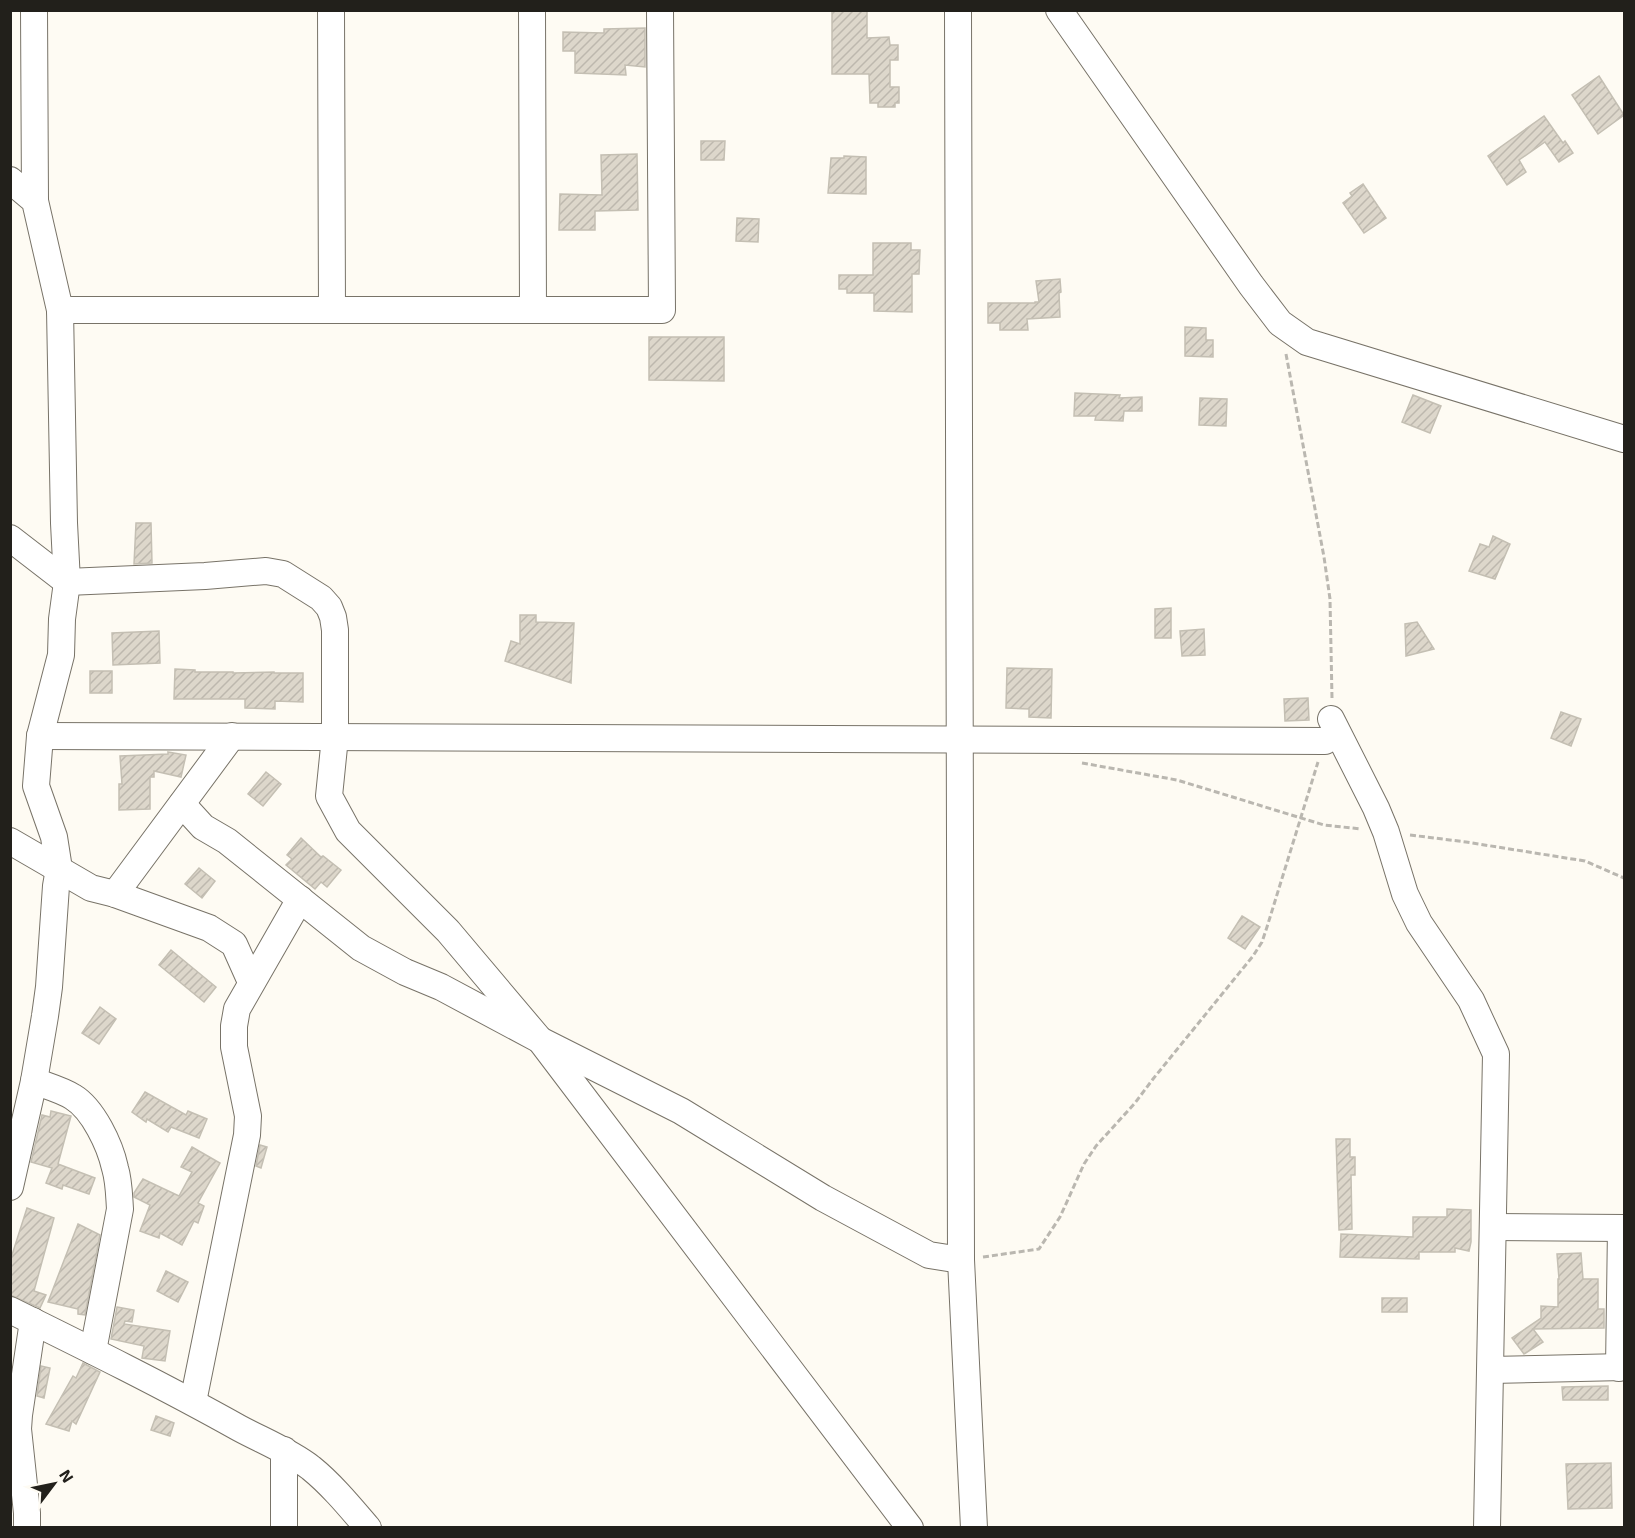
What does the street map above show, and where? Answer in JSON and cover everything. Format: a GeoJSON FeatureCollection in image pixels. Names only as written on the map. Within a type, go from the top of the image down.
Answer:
{"type":"FeatureCollection","features":[{"type":"Feature","properties":{"kind":"street"},"geometry":{"type":"LineString","coordinates":[[10,1187],[34,1081],[49,987],[59,869],[54,837],[36,786],[40,736],[61,655],[62,619],[67,582],[60,310],[35,201],[34,10]]}},
{"type":"Feature","properties":{"kind":"street"},"geometry":{"type":"LineString","coordinates":[[331,10],[332,310]]}},
{"type":"Feature","properties":{"kind":"street"},"geometry":{"type":"LineString","coordinates":[[532,10],[533,310]]}},
{"type":"Feature","properties":{"kind":"street"},"geometry":{"type":"LineString","coordinates":[[60,310],[662,310],[660,10]]}},
{"type":"Feature","properties":{"kind":"street"},"geometry":{"type":"LineString","coordinates":[[958,10],[961,1260],[974,1527]]}},
{"type":"Feature","properties":{"kind":"street"},"geometry":{"type":"LineString","coordinates":[[1059,10],[1280,323],[1307,342],[1624,439]]}},
{"type":"Feature","properties":{"kind":"street"},"geometry":{"type":"LineString","coordinates":[[10,180],[35,201]]}},
{"type":"Feature","properties":{"kind":"street"},"geometry":{"type":"LineString","coordinates":[[10,538],[67,582],[266,571],[283,574],[321,598],[333,616],[335,630],[335,737],[329,796],[348,831],[448,931],[540,1040],[910,1527]]}},
{"type":"Feature","properties":{"kind":"street"},"geometry":{"type":"LineString","coordinates":[[40,736],[960,741],[1328,730],[1376,808],[1409,904],[1419,923],[1471,1000],[1496,1054],[1487,1527]]}},
{"type":"Feature","properties":{"kind":"street"},"geometry":{"type":"LineString","coordinates":[[115,894],[232,736]]}},
{"type":"Feature","properties":{"kind":"street"},"geometry":{"type":"LineString","coordinates":[[182,804],[202,827],[227,841],[361,948],[681,1111],[823,1198],[928,1254],[961,1260]]}},
{"type":"Feature","properties":{"kind":"street"},"geometry":{"type":"LineString","coordinates":[[10,842],[91,888],[115,894],[209,928],[234,944],[251,982]]}},
{"type":"Feature","properties":{"kind":"street"},"geometry":{"type":"LineString","coordinates":[[193,1402],[247,1136],[248,1116],[234,1047],[237,1009],[300,898]]}},
{"type":"Feature","properties":{"kind":"street"},"geometry":{"type":"LineString","coordinates":[[34,1081],[74,1097],[89,1112],[104,1136],[115,1167],[120,1209],[93,1351]]}},
{"type":"Feature","properties":{"kind":"street"},"geometry":{"type":"LineString","coordinates":[[1491,1370],[1622,1367],[1623,1228],[1494,1227]]}},
{"type":"Feature","properties":{"kind":"street"},"geometry":{"type":"LineString","coordinates":[[10,1310],[284,1450],[310,1467],[368,1527]]}},
{"type":"Feature","properties":{"kind":"street"},"geometry":{"type":"LineString","coordinates":[[22,1518],[18,1429],[33,1321]]}},
{"type":"Feature","properties":{"kind":"street"},"geometry":{"type":"LineString","coordinates":[[284,1450],[284,1527]]}},
{"type":"Feature","properties":{"kind":"path"},"geometry":{"type":"LineString","coordinates":[[961,1260],[1039,1249],[1060,1217],[1084,1164],[1096,1146],[1135,1103],[1262,942],[1328,730],[1333,690],[1327,578],[1280,323]]}},
{"type":"Feature","properties":{"kind":"path"},"geometry":{"type":"LineString","coordinates":[[1074,761],[1177,780],[1324,825],[1466,842],[1585,861],[1624,878]]}},
{"type":"Feature","properties":{"kind":"building"},"geometry":{"type":"Polygon","coordinates":[[[832,10],[867,10],[867,38],[889,37],[890,45],[898,45],[898,60],[890,60],[890,87],[899,87],[899,103],[895,103],[895,107],[878,107],[878,103],[870,103],[869,74],[832,74],[832,10]]]}},
{"type":"Feature","properties":{"kind":"building"},"geometry":{"type":"Polygon","coordinates":[[[645,28],[645,67],[625,65],[626,75],[575,73],[575,51],[563,51],[563,32],[604,33],[604,29],[645,28]]]}},
{"type":"Feature","properties":{"kind":"building"},"geometry":{"type":"Polygon","coordinates":[[[1599,76],[1624,115],[1598,134],[1572,95],[1599,76]]]}},
{"type":"Feature","properties":{"kind":"building"},"geometry":{"type":"Polygon","coordinates":[[[1544,116],[1573,153],[1559,162],[1545,142],[1519,160],[1526,172],[1507,185],[1488,156],[1544,116]]]}},
{"type":"Feature","properties":{"kind":"building"},"geometry":{"type":"Polygon","coordinates":[[[701,141],[725,141],[724,160],[701,160],[701,141]]]}},
{"type":"Feature","properties":{"kind":"building"},"geometry":{"type":"Polygon","coordinates":[[[637,154],[638,210],[595,211],[595,230],[559,230],[560,194],[602,195],[601,155],[637,154]]]}},
{"type":"Feature","properties":{"kind":"building"},"geometry":{"type":"Polygon","coordinates":[[[844,156],[866,157],[866,194],[828,193],[831,158],[844,158],[844,156]]]}},
{"type":"Feature","properties":{"kind":"building"},"geometry":{"type":"Polygon","coordinates":[[[1363,184],[1386,218],[1364,233],[1343,203],[1352,196],[1350,193],[1363,184]]]}},
{"type":"Feature","properties":{"kind":"building"},"geometry":{"type":"Polygon","coordinates":[[[737,218],[759,219],[758,242],[736,241],[737,218]]]}},
{"type":"Feature","properties":{"kind":"building"},"geometry":{"type":"Polygon","coordinates":[[[873,243],[911,243],[911,250],[920,250],[919,274],[912,274],[912,312],[874,311],[874,293],[847,293],[847,289],[839,289],[839,275],[873,275],[873,243]]]}},
{"type":"Feature","properties":{"kind":"building"},"geometry":{"type":"Polygon","coordinates":[[[1060,279],[1060,317],[1027,319],[1028,330],[1000,330],[1000,323],[988,323],[988,303],[1039,302],[1036,281],[1060,279]]]}},
{"type":"Feature","properties":{"kind":"building"},"geometry":{"type":"Polygon","coordinates":[[[1185,327],[1206,328],[1206,340],[1213,340],[1213,357],[1185,356],[1185,327]]]}},
{"type":"Feature","properties":{"kind":"building"},"geometry":{"type":"Polygon","coordinates":[[[649,337],[724,337],[724,381],[649,380],[649,337]]]}},
{"type":"Feature","properties":{"kind":"building"},"geometry":{"type":"Polygon","coordinates":[[[1075,393],[1120,395],[1119,398],[1142,397],[1142,411],[1124,411],[1123,421],[1095,420],[1096,416],[1074,416],[1075,393]]]}},
{"type":"Feature","properties":{"kind":"building"},"geometry":{"type":"Polygon","coordinates":[[[1413,395],[1441,406],[1430,433],[1402,422],[1413,395]]]}},
{"type":"Feature","properties":{"kind":"building"},"geometry":{"type":"Polygon","coordinates":[[[1200,398],[1227,399],[1226,426],[1199,425],[1200,398]]]}},
{"type":"Feature","properties":{"kind":"building"},"geometry":{"type":"Polygon","coordinates":[[[136,523],[151,523],[152,563],[134,564],[136,523]]]}},
{"type":"Feature","properties":{"kind":"building"},"geometry":{"type":"Polygon","coordinates":[[[1493,536],[1510,544],[1495,579],[1469,571],[1480,544],[1489,547],[1493,536]]]}},
{"type":"Feature","properties":{"kind":"building"},"geometry":{"type":"Polygon","coordinates":[[[1171,608],[1171,638],[1155,638],[1155,609],[1171,608]]]}},
{"type":"Feature","properties":{"kind":"building"},"geometry":{"type":"Polygon","coordinates":[[[520,615],[536,615],[536,622],[574,623],[571,683],[505,661],[511,641],[520,644],[520,615]]]}},
{"type":"Feature","properties":{"kind":"building"},"geometry":{"type":"Polygon","coordinates":[[[1417,622],[1434,649],[1406,656],[1405,624],[1417,622]]]}},
{"type":"Feature","properties":{"kind":"building"},"geometry":{"type":"Polygon","coordinates":[[[1204,629],[1205,655],[1182,656],[1180,631],[1204,629]]]}},
{"type":"Feature","properties":{"kind":"building"},"geometry":{"type":"Polygon","coordinates":[[[159,631],[160,663],[113,665],[112,633],[159,631]]]}},
{"type":"Feature","properties":{"kind":"building"},"geometry":{"type":"Polygon","coordinates":[[[1007,668],[1052,669],[1051,718],[1029,717],[1029,709],[1006,708],[1007,668]]]}},
{"type":"Feature","properties":{"kind":"building"},"geometry":{"type":"Polygon","coordinates":[[[175,669],[195,670],[195,672],[303,673],[303,702],[275,701],[275,709],[245,708],[245,699],[174,699],[175,669]]]}},
{"type":"Feature","properties":{"kind":"building"},"geometry":{"type":"Polygon","coordinates":[[[90,671],[112,671],[112,693],[90,693],[90,671]]]}},
{"type":"Feature","properties":{"kind":"building"},"geometry":{"type":"Polygon","coordinates":[[[1308,698],[1309,720],[1285,721],[1284,699],[1308,698]]]}},
{"type":"Feature","properties":{"kind":"building"},"geometry":{"type":"Polygon","coordinates":[[[1561,712],[1581,719],[1571,746],[1551,738],[1561,712]]]}},
{"type":"Feature","properties":{"kind":"building"},"geometry":{"type":"Polygon","coordinates":[[[168,752],[186,755],[181,777],[154,771],[154,777],[150,777],[150,809],[119,810],[119,784],[122,784],[120,756],[168,754],[168,752]]]}},
{"type":"Feature","properties":{"kind":"building"},"geometry":{"type":"Polygon","coordinates":[[[266,772],[281,784],[263,806],[248,794],[266,772]]]}},
{"type":"Feature","properties":{"kind":"building"},"geometry":{"type":"Polygon","coordinates":[[[301,838],[321,857],[323,856],[341,870],[327,887],[321,882],[315,889],[286,865],[292,859],[287,855],[301,838]]]}},
{"type":"Feature","properties":{"kind":"building"},"geometry":{"type":"Polygon","coordinates":[[[199,868],[215,881],[202,898],[185,884],[199,868]]]}},
{"type":"Feature","properties":{"kind":"building"},"geometry":{"type":"Polygon","coordinates":[[[1242,916],[1260,927],[1245,949],[1228,938],[1242,916]]]}},
{"type":"Feature","properties":{"kind":"building"},"geometry":{"type":"Polygon","coordinates":[[[171,950],[216,987],[204,1002],[159,965],[171,950]]]}},
{"type":"Feature","properties":{"kind":"building"},"geometry":{"type":"Polygon","coordinates":[[[100,1007],[116,1019],[99,1044],[82,1033],[100,1007]]]}},
{"type":"Feature","properties":{"kind":"building"},"geometry":{"type":"Polygon","coordinates":[[[145,1092],[186,1115],[188,1111],[207,1119],[199,1138],[171,1127],[168,1132],[147,1119],[146,1122],[132,1112],[145,1092]]]}},
{"type":"Feature","properties":{"kind":"building"},"geometry":{"type":"Polygon","coordinates":[[[51,1111],[71,1116],[58,1164],[95,1178],[89,1194],[63,1185],[62,1189],[46,1183],[52,1168],[31,1162],[42,1115],[50,1117],[51,1111]]]}},
{"type":"Feature","properties":{"kind":"building"},"geometry":{"type":"Polygon","coordinates":[[[1336,1139],[1350,1139],[1350,1157],[1355,1157],[1355,1175],[1351,1175],[1352,1229],[1339,1230],[1336,1139]]]}},
{"type":"Feature","properties":{"kind":"building"},"geometry":{"type":"Polygon","coordinates":[[[260,1145],[267,1147],[261,1168],[256,1166],[260,1145]]]}},
{"type":"Feature","properties":{"kind":"building"},"geometry":{"type":"Polygon","coordinates":[[[192,1147],[220,1163],[198,1203],[204,1206],[198,1223],[194,1221],[182,1245],[160,1233],[159,1238],[140,1231],[150,1205],[134,1197],[134,1193],[143,1179],[179,1196],[192,1172],[181,1167],[192,1147]]]}},
{"type":"Feature","properties":{"kind":"building"},"geometry":{"type":"Polygon","coordinates":[[[27,1208],[54,1218],[34,1291],[46,1295],[40,1308],[10,1295],[10,1261],[27,1208]]]}},
{"type":"Feature","properties":{"kind":"building"},"geometry":{"type":"Polygon","coordinates":[[[1447,1209],[1471,1210],[1469,1251],[1455,1248],[1455,1252],[1419,1252],[1419,1259],[1340,1257],[1341,1234],[1413,1237],[1413,1217],[1447,1217],[1447,1209]]]}},
{"type":"Feature","properties":{"kind":"building"},"geometry":{"type":"Polygon","coordinates":[[[78,1224],[100,1235],[85,1315],[78,1314],[78,1309],[48,1302],[78,1224]]]}},
{"type":"Feature","properties":{"kind":"building"},"geometry":{"type":"Polygon","coordinates":[[[1581,1253],[1583,1279],[1598,1279],[1598,1309],[1604,1309],[1604,1328],[1533,1329],[1543,1342],[1524,1354],[1512,1338],[1541,1318],[1541,1306],[1558,1307],[1557,1254],[1581,1253]]]}},
{"type":"Feature","properties":{"kind":"building"},"geometry":{"type":"Polygon","coordinates":[[[166,1271],[188,1282],[178,1302],[157,1291],[166,1271]]]}},
{"type":"Feature","properties":{"kind":"building"},"geometry":{"type":"Polygon","coordinates":[[[1382,1298],[1407,1298],[1407,1312],[1382,1312],[1382,1298]]]}},
{"type":"Feature","properties":{"kind":"building"},"geometry":{"type":"Polygon","coordinates":[[[117,1307],[134,1310],[132,1322],[125,1321],[124,1324],[170,1331],[165,1361],[142,1358],[144,1346],[111,1339],[117,1307]]]}},
{"type":"Feature","properties":{"kind":"building"},"geometry":{"type":"Polygon","coordinates":[[[83,1363],[100,1372],[76,1424],[72,1421],[69,1431],[46,1424],[73,1376],[76,1378],[83,1363]]]}},
{"type":"Feature","properties":{"kind":"building"},"geometry":{"type":"Polygon","coordinates":[[[41,1366],[50,1368],[44,1398],[37,1396],[41,1366]]]}},
{"type":"Feature","properties":{"kind":"building"},"geometry":{"type":"Polygon","coordinates":[[[1608,1386],[1608,1400],[1563,1400],[1562,1387],[1608,1386]]]}},
{"type":"Feature","properties":{"kind":"building"},"geometry":{"type":"Polygon","coordinates":[[[156,1416],[174,1423],[170,1436],[151,1430],[156,1416]]]}},
{"type":"Feature","properties":{"kind":"building"},"geometry":{"type":"Polygon","coordinates":[[[1611,1463],[1612,1508],[1568,1509],[1566,1464],[1611,1463]]]}}]}
